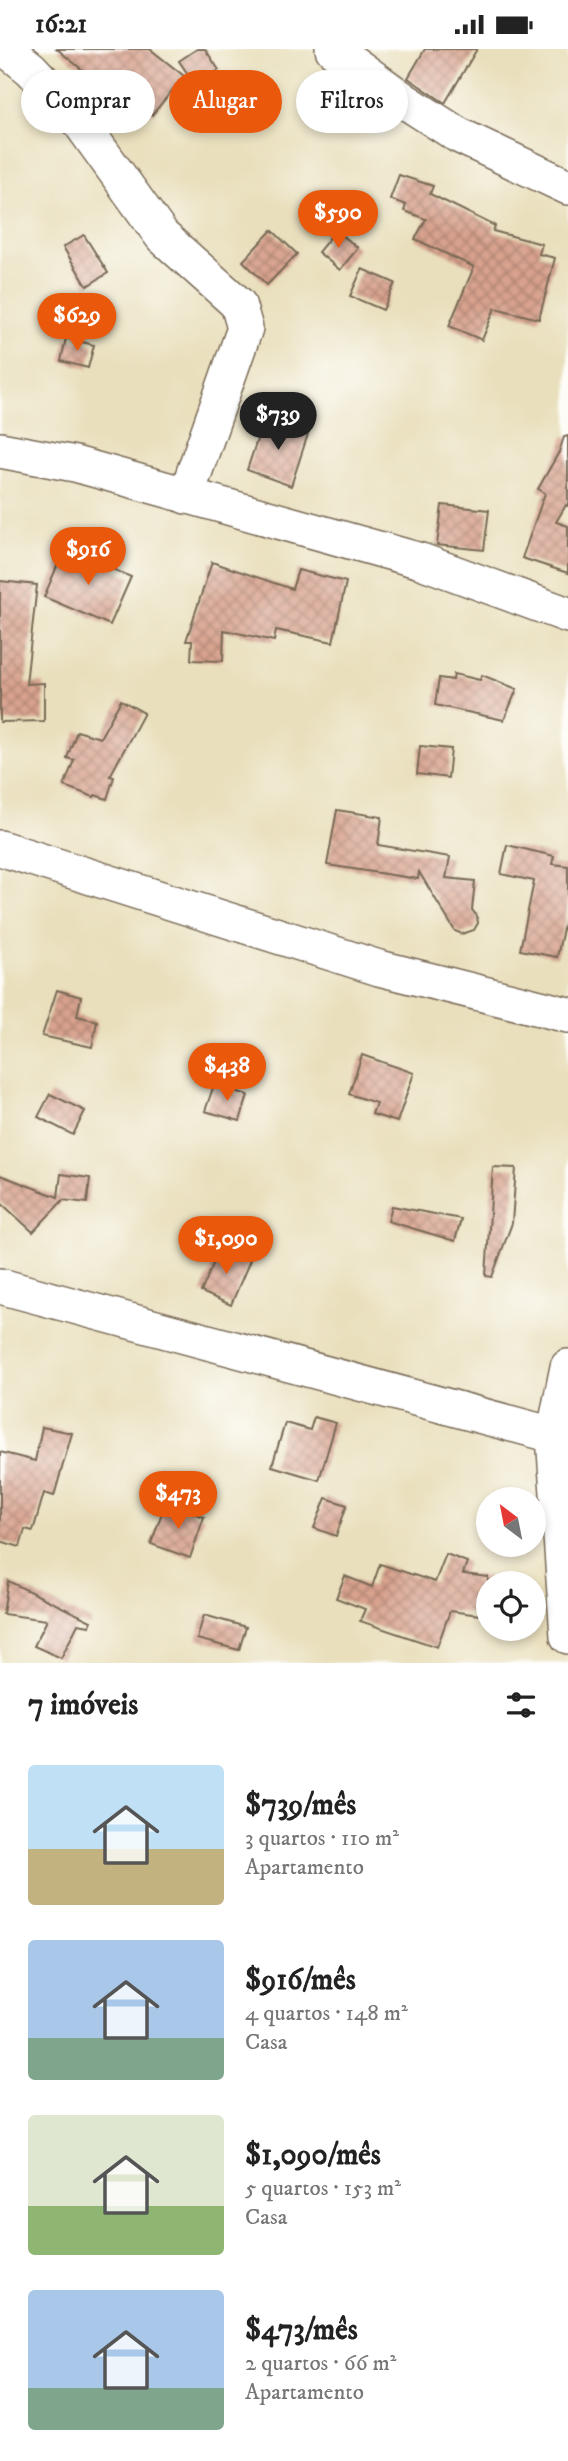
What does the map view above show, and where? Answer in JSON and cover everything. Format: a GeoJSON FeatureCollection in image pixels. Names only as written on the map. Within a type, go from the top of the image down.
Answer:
{"type":"FeatureCollection","features":[{"type":"Feature","properties":{"kind":"street"},"geometry":{"type":"LineString","coordinates":[[6,49],[31,69],[77,118],[162,236],[239,305],[245,328],[186,496]]}},
{"type":"Feature","properties":{"kind":"street"},"geometry":{"type":"LineString","coordinates":[[333,49],[458,135],[568,187]]}},
{"type":"Feature","properties":{"kind":"street"},"geometry":{"type":"LineString","coordinates":[[0,450],[75,464],[421,561],[568,615]]}},
{"type":"Feature","properties":{"kind":"street"},"geometry":{"type":"LineString","coordinates":[[0,848],[379,968],[568,1015]]}},
{"type":"Feature","properties":{"kind":"street"},"geometry":{"type":"LineString","coordinates":[[0,1286],[561,1438]]}},
{"type":"Feature","properties":{"kind":"street"},"geometry":{"type":"LineString","coordinates":[[568,1367],[561,1438],[568,1636]]}},
{"type":"Feature","properties":{"kind":"building"},"geometry":{"type":"Polygon","coordinates":[[[57,49],[150,49],[176,70],[169,70],[169,94],[155,111],[155,70],[83,70],[57,49]]]}},
{"type":"Feature","properties":{"kind":"building"},"geometry":{"type":"Polygon","coordinates":[[[197,49],[205,49],[219,70],[185,70],[179,61],[197,49]]]}},
{"type":"Feature","properties":{"kind":"building"},"geometry":{"type":"Polygon","coordinates":[[[425,49],[477,49],[445,103],[408,78],[425,49]]]}},
{"type":"Feature","properties":{"kind":"building"},"geometry":{"type":"Polygon","coordinates":[[[399,175],[433,186],[430,194],[495,226],[493,231],[542,244],[539,254],[555,258],[539,319],[495,308],[482,340],[449,326],[474,267],[415,239],[426,219],[404,211],[406,205],[390,199],[399,175]]]}},
{"type":"Feature","properties":{"kind":"building"},"geometry":{"type":"Polygon","coordinates":[[[272,230],[297,254],[267,285],[243,261],[272,230]]]}},
{"type":"Feature","properties":{"kind":"building"},"geometry":{"type":"Polygon","coordinates":[[[336,230],[358,248],[340,270],[318,252],[336,230]]]}},
{"type":"Feature","properties":{"kind":"building"},"geometry":{"type":"Polygon","coordinates":[[[84,235],[108,273],[87,286],[63,247],[84,235]]]}},
{"type":"Feature","properties":{"kind":"building"},"geometry":{"type":"Polygon","coordinates":[[[362,269],[395,283],[383,310],[350,296],[362,269]]]}},
{"type":"Feature","properties":{"kind":"building"},"geometry":{"type":"Polygon","coordinates":[[[66,338],[94,345],[88,368],[61,361],[66,338]]]}},
{"type":"Feature","properties":{"kind":"building"},"geometry":{"type":"Polygon","coordinates":[[[264,419],[308,434],[291,486],[247,470],[264,419]]]}},
{"type":"Feature","properties":{"kind":"building"},"geometry":{"type":"Polygon","coordinates":[[[568,436],[568,506],[566,505],[556,522],[568,526],[568,573],[522,558],[545,493],[538,489],[559,452],[564,437],[568,436]]]}},
{"type":"Feature","properties":{"kind":"building"},"geometry":{"type":"Polygon","coordinates":[[[442,505],[489,510],[484,550],[437,545],[442,505]]]}},
{"type":"Feature","properties":{"kind":"building"},"geometry":{"type":"Polygon","coordinates":[[[63,552],[81,560],[83,556],[131,577],[110,625],[44,597],[63,552]]]}},
{"type":"Feature","properties":{"kind":"building"},"geometry":{"type":"Polygon","coordinates":[[[212,562],[292,589],[298,570],[346,582],[333,642],[276,630],[274,641],[224,630],[223,661],[191,660],[192,641],[186,641],[212,562]]]}},
{"type":"Feature","properties":{"kind":"building"},"geometry":{"type":"Polygon","coordinates":[[[0,581],[37,585],[26,684],[44,683],[44,721],[0,722],[0,581]]]}},
{"type":"Feature","properties":{"kind":"building"},"geometry":{"type":"Polygon","coordinates":[[[454,674],[480,680],[482,675],[517,689],[504,720],[435,705],[439,678],[453,680],[454,674]]]}},
{"type":"Feature","properties":{"kind":"building"},"geometry":{"type":"Polygon","coordinates":[[[121,700],[144,713],[110,776],[114,777],[107,799],[64,786],[74,760],[67,758],[77,731],[100,738],[121,700]]]}},
{"type":"Feature","properties":{"kind":"building"},"geometry":{"type":"Polygon","coordinates":[[[420,746],[451,749],[448,778],[417,774],[420,746]]]}},
{"type":"Feature","properties":{"kind":"building"},"geometry":{"type":"Polygon","coordinates":[[[337,810],[382,817],[378,845],[450,857],[446,878],[475,881],[472,910],[478,923],[474,930],[462,934],[455,931],[419,872],[418,879],[327,865],[337,810]]]}},
{"type":"Feature","properties":{"kind":"building"},"geometry":{"type":"Polygon","coordinates":[[[507,845],[554,856],[552,864],[568,866],[568,905],[557,957],[520,950],[534,881],[501,874],[507,845]]]}},
{"type":"Feature","properties":{"kind":"building"},"geometry":{"type":"Polygon","coordinates":[[[57,990],[81,997],[77,1016],[97,1021],[92,1047],[42,1036],[57,990]]]}},
{"type":"Feature","properties":{"kind":"building"},"geometry":{"type":"Polygon","coordinates":[[[362,1055],[414,1073],[397,1122],[372,1114],[376,1103],[349,1094],[362,1055]]]}},
{"type":"Feature","properties":{"kind":"building"},"geometry":{"type":"Polygon","coordinates":[[[214,1085],[248,1095],[240,1121],[205,1111],[214,1085]]]}},
{"type":"Feature","properties":{"kind":"building"},"geometry":{"type":"Polygon","coordinates":[[[50,1094],[85,1111],[73,1135],[38,1117],[50,1094]]]}},
{"type":"Feature","properties":{"kind":"building"},"geometry":{"type":"Polygon","coordinates":[[[493,1167],[516,1168],[512,1223],[492,1277],[486,1276],[493,1167]]]}},
{"type":"Feature","properties":{"kind":"building"},"geometry":{"type":"Polygon","coordinates":[[[61,1174],[90,1178],[87,1203],[63,1200],[33,1232],[0,1202],[0,1175],[58,1197],[61,1174]]]}},
{"type":"Feature","properties":{"kind":"building"},"geometry":{"type":"Polygon","coordinates":[[[392,1206],[461,1219],[455,1241],[388,1221],[392,1206]]]}},
{"type":"Feature","properties":{"kind":"building"},"geometry":{"type":"Polygon","coordinates":[[[220,1248],[250,1260],[231,1305],[201,1292],[220,1248]]]}},
{"type":"Feature","properties":{"kind":"building"},"geometry":{"type":"Polygon","coordinates":[[[314,1417],[336,1423],[319,1480],[272,1466],[285,1423],[310,1430],[314,1417]]]}},
{"type":"Feature","properties":{"kind":"building"},"geometry":{"type":"Polygon","coordinates":[[[42,1427],[72,1433],[54,1496],[44,1493],[33,1531],[25,1529],[20,1547],[0,1541],[0,1452],[35,1461],[42,1427]]]}},
{"type":"Feature","properties":{"kind":"building"},"geometry":{"type":"Polygon","coordinates":[[[326,1498],[347,1505],[336,1536],[314,1528],[326,1498]]]}},
{"type":"Feature","properties":{"kind":"building"},"geometry":{"type":"Polygon","coordinates":[[[165,1504],[204,1517],[190,1558],[151,1544],[165,1504]]]}},
{"type":"Feature","properties":{"kind":"building"},"geometry":{"type":"Polygon","coordinates":[[[446,1554],[467,1562],[463,1574],[476,1576],[476,1614],[450,1611],[437,1647],[360,1621],[365,1609],[336,1598],[345,1576],[372,1587],[380,1564],[435,1582],[446,1554]]]}},
{"type":"Feature","properties":{"kind":"building"},"geometry":{"type":"Polygon","coordinates":[[[8,1581],[91,1621],[90,1626],[78,1624],[61,1658],[34,1646],[47,1620],[3,1614],[8,1581]]]}},
{"type":"Feature","properties":{"kind":"building"},"geometry":{"type":"Polygon","coordinates":[[[204,1615],[246,1627],[239,1650],[197,1639],[204,1615]]]}}]}
